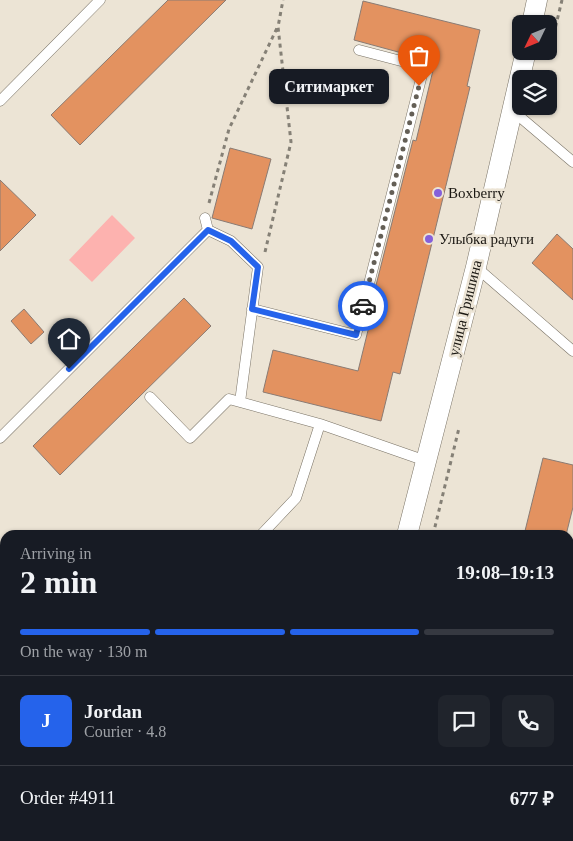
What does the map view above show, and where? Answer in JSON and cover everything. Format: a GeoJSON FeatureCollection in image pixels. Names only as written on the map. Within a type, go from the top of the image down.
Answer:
{"type":"FeatureCollection","features":[{"type":"Feature","properties":{"kind":"street"},"geometry":{"type":"LineString","coordinates":[[534,15],[537,0]]}},
{"type":"Feature","properties":{"kind":"street","name":"улица Гришина"},"geometry":{"type":"LineString","coordinates":[[409,530],[476,267],[512,115]]}},
{"type":"Feature","properties":{"kind":"lane"},"geometry":{"type":"LineString","coordinates":[[0,101],[100,0]]}},
{"type":"Feature","properties":{"kind":"lane"},"geometry":{"type":"LineString","coordinates":[[252,309],[356,335],[424,67],[359,50]]}},
{"type":"Feature","properties":{"kind":"lane"},"geometry":{"type":"LineString","coordinates":[[518,115],[573,162]]}},
{"type":"Feature","properties":{"kind":"lane"},"geometry":{"type":"LineString","coordinates":[[206,218],[208,230]]}},
{"type":"Feature","properties":{"kind":"lane"},"geometry":{"type":"LineString","coordinates":[[208,230],[231,241],[258,267],[240,402]]}},
{"type":"Feature","properties":{"kind":"lane"},"geometry":{"type":"LineString","coordinates":[[0,438],[208,230]]}},
{"type":"Feature","properties":{"kind":"lane"},"geometry":{"type":"LineString","coordinates":[[476,267],[573,351]]}},
{"type":"Feature","properties":{"kind":"lane"},"geometry":{"type":"LineString","coordinates":[[150,397],[190,438],[229,399],[320,424],[426,461]]}},
{"type":"Feature","properties":{"kind":"lane"},"geometry":{"type":"LineString","coordinates":[[266,530],[296,498],[320,424]]}},
{"type":"Feature","properties":{"kind":"path"},"geometry":{"type":"LineString","coordinates":[[206,218],[228,129],[278,27],[283,0]]}},
{"type":"Feature","properties":{"kind":"path"},"geometry":{"type":"LineString","coordinates":[[547,61],[562,0]]}},
{"type":"Feature","properties":{"kind":"path"},"geometry":{"type":"LineString","coordinates":[[265,253],[291,142],[278,27]]}},
{"type":"Feature","properties":{"kind":"shaded area"},"geometry":{"type":"Polygon","coordinates":[[[112,215],[135,238],[92,282],[69,260],[112,215]]]}},
{"type":"Feature","properties":{"kind":"building"},"geometry":{"type":"Polygon","coordinates":[[[168,0],[226,0],[80,145],[51,115],[168,0]]]}},
{"type":"Feature","properties":{"kind":"building"},"geometry":{"type":"Polygon","coordinates":[[[363,1],[480,30],[467,86],[470,87],[400,374],[393,372],[381,421],[263,392],[273,350],[358,371],[376,298],[373,297],[413,140],[416,141],[435,62],[354,40],[363,1]]]}},
{"type":"Feature","properties":{"kind":"building"},"geometry":{"type":"Polygon","coordinates":[[[230,148],[271,159],[252,229],[212,218],[230,148]]]}},
{"type":"Feature","properties":{"kind":"building"},"geometry":{"type":"Polygon","coordinates":[[[0,180],[36,215],[0,251],[0,180]]]}},
{"type":"Feature","properties":{"kind":"building"},"geometry":{"type":"Polygon","coordinates":[[[557,234],[573,249],[573,300],[532,263],[557,234]]]}},
{"type":"Feature","properties":{"kind":"building"},"geometry":{"type":"Polygon","coordinates":[[[184,298],[211,326],[60,475],[33,446],[184,298]]]}},
{"type":"Feature","properties":{"kind":"building"},"geometry":{"type":"Polygon","coordinates":[[[24,309],[44,332],[31,344],[11,321],[24,309]]]}},
{"type":"Feature","properties":{"kind":"building"},"geometry":{"type":"Polygon","coordinates":[[[543,458],[573,465],[573,507],[567,530],[525,530],[543,458]]]}},
{"type":"Feature","properties":{"kind":"way so far"},"geometry":{"type":"LineString","coordinates":[[363,306],[419,86]]}},
{"type":"Feature","properties":{"kind":"place","name":"Ситимаркет"},"geometry":{"type":"Point","coordinates":[419,86]}},
{"type":"Feature","properties":{"kind":"place","name":"Boxberry"},"geometry":{"type":"Point","coordinates":[438,193]}},
{"type":"Feature","properties":{"kind":"place","name":"Улыбка радуги"},"geometry":{"type":"Point","coordinates":[429,239]}},
{"type":"Feature","properties":{"kind":"route"},"geometry":{"type":"LineString","coordinates":[[69,369],[208,230],[231,241],[258,267],[252,309],[356,335],[363,306]]}}]}
